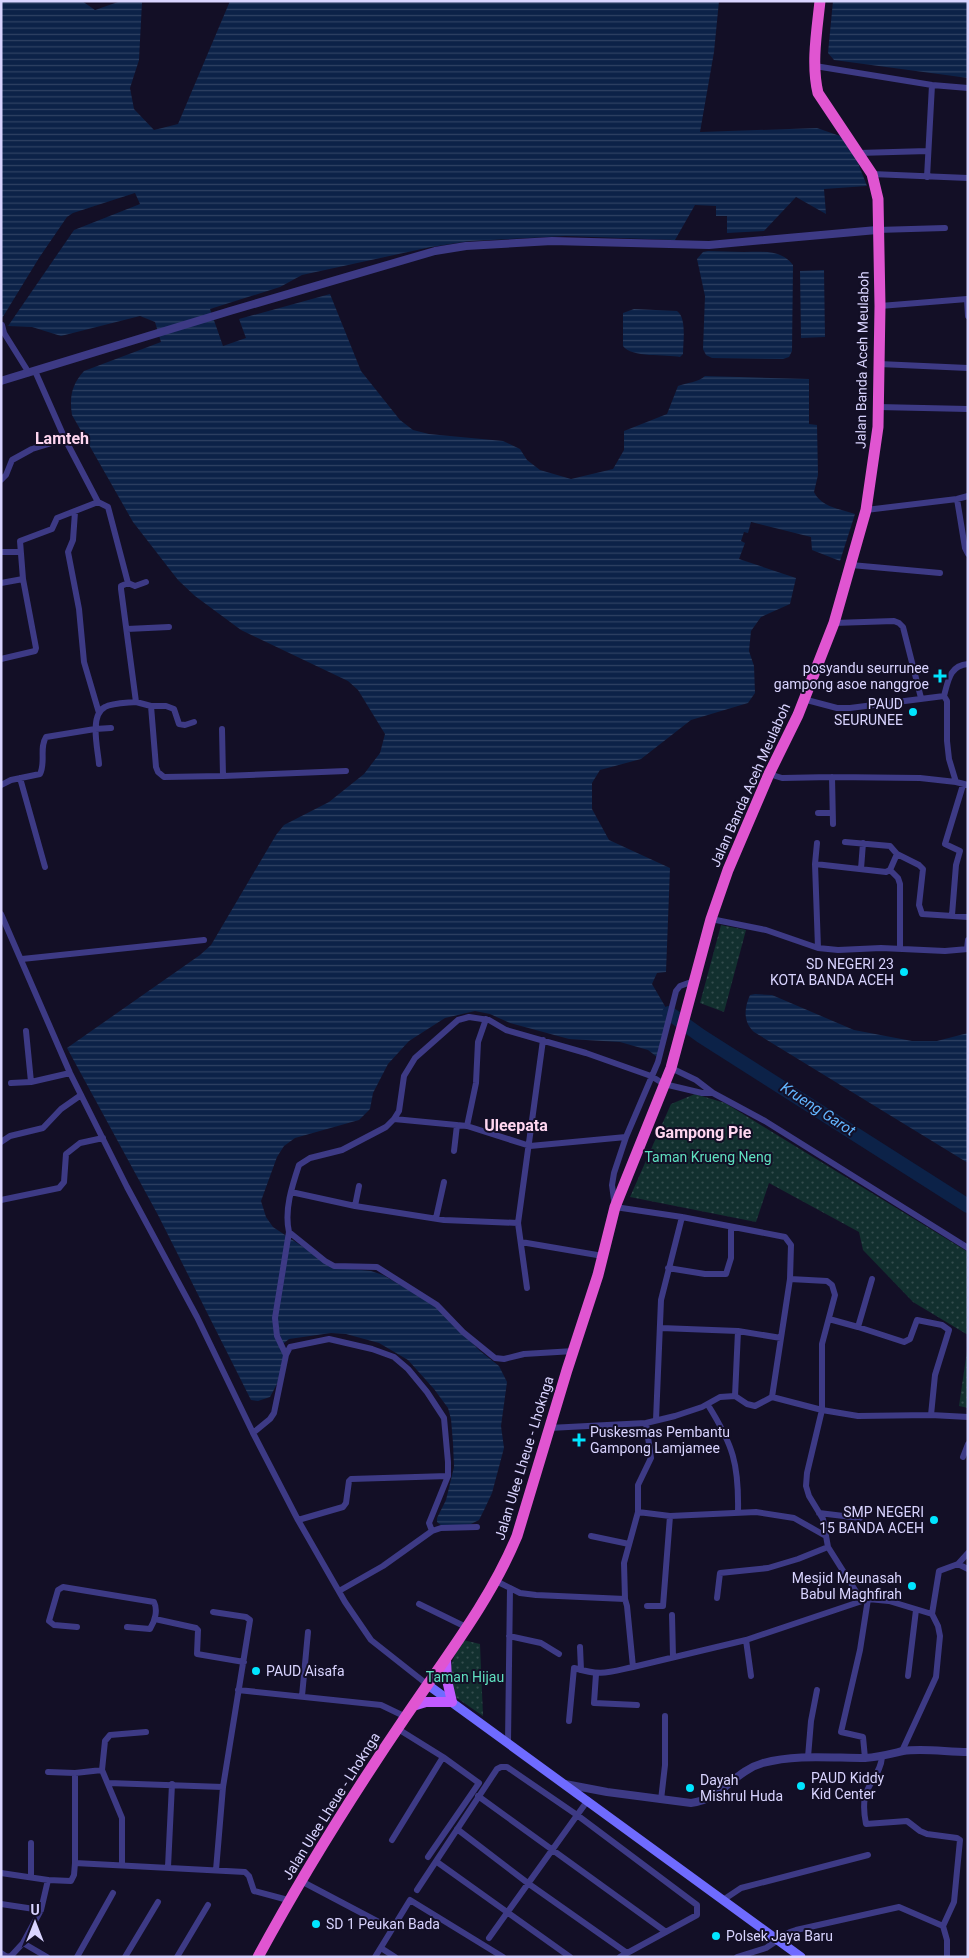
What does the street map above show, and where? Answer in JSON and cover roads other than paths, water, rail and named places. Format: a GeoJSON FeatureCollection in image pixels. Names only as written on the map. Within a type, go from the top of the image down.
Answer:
{"type":"FeatureCollection","features":[{"type":"Feature","properties":{"kind":"highway","name":"Jalan Banda Aceh Meulaboh"},"geometry":{"type":"LineString","coordinates":[[672,1065],[711,919],[728,870],[769,774],[798,715],[834,623],[866,510],[875,452],[880,306],[878,199],[872,174],[818,93],[815,81],[815,66],[820,4]]}},
{"type":"Feature","properties":{"kind":"highway","name":"Jalan Ulee Lheue - Lhoknga"},"geometry":{"type":"LineString","coordinates":[[258,1957],[288,1900],[413,1706],[446,1660],[496,1581],[507,1560],[517,1536],[574,1351],[603,1256],[615,1207],[672,1065]]}},
{"type":"Feature","properties":{"kind":"main road"},"geometry":{"type":"LineString","coordinates":[[446,1660],[447,1680],[452,1702]]}},
{"type":"Feature","properties":{"kind":"main road"},"geometry":{"type":"LineString","coordinates":[[428,1685],[801,1957]]}},
{"type":"Feature","properties":{"kind":"main road"},"geometry":{"type":"LineString","coordinates":[[413,1706],[426,1702],[452,1702]]}},
{"type":"Feature","properties":{"kind":"street"},"geometry":{"type":"LineString","coordinates":[[815,66],[932,85],[968,88]]}},
{"type":"Feature","properties":{"kind":"street"},"geometry":{"type":"LineString","coordinates":[[927,176],[932,85]]}},
{"type":"Feature","properties":{"kind":"street"},"geometry":{"type":"LineString","coordinates":[[858,153],[928,151]]}},
{"type":"Feature","properties":{"kind":"street"},"geometry":{"type":"LineString","coordinates":[[872,174],[968,178]]}},
{"type":"Feature","properties":{"kind":"street"},"geometry":{"type":"LineString","coordinates":[[1,381],[435,251],[466,246],[552,241],[691,246],[878,230],[946,228]]}},
{"type":"Feature","properties":{"kind":"street"},"geometry":{"type":"LineString","coordinates":[[880,306],[967,298],[968,316]]}},
{"type":"Feature","properties":{"kind":"street"},"geometry":{"type":"LineString","coordinates":[[2,325],[4,333],[32,372],[98,502]]}},
{"type":"Feature","properties":{"kind":"street"},"geometry":{"type":"LineString","coordinates":[[879,364],[968,368]]}},
{"type":"Feature","properties":{"kind":"street"},"geometry":{"type":"LineString","coordinates":[[878,407],[968,409]]}},
{"type":"Feature","properties":{"kind":"street"},"geometry":{"type":"LineString","coordinates":[[1,480],[6,475],[12,460],[32,449],[65,438]]}},
{"type":"Feature","properties":{"kind":"street"},"geometry":{"type":"LineString","coordinates":[[866,510],[968,496]]}},
{"type":"Feature","properties":{"kind":"street"},"geometry":{"type":"LineString","coordinates":[[957,499],[965,548],[968,554]]}},
{"type":"Feature","properties":{"kind":"street"},"geometry":{"type":"LineString","coordinates":[[1,658],[36,650],[20,543],[23,539],[52,529],[57,518],[98,502],[105,504],[110,511],[128,583]]}},
{"type":"Feature","properties":{"kind":"street"},"geometry":{"type":"LineString","coordinates":[[75,512],[73,540],[68,552],[79,609],[84,662],[99,713]]}},
{"type":"Feature","properties":{"kind":"street"},"geometry":{"type":"LineString","coordinates":[[1,552],[20,552]]}},
{"type":"Feature","properties":{"kind":"street"},"geometry":{"type":"LineString","coordinates":[[851,564],[940,573]]}},
{"type":"Feature","properties":{"kind":"street"},"geometry":{"type":"LineString","coordinates":[[1,583],[24,579]]}},
{"type":"Feature","properties":{"kind":"street"},"geometry":{"type":"LineString","coordinates":[[136,702],[121,586],[128,583],[135,586],[146,582]]}},
{"type":"Feature","properties":{"kind":"street"},"geometry":{"type":"LineString","coordinates":[[834,623],[894,621],[899,623],[903,627],[921,698]]}},
{"type":"Feature","properties":{"kind":"street"},"geometry":{"type":"LineString","coordinates":[[127,629],[169,627]]}},
{"type":"Feature","properties":{"kind":"street"},"geometry":{"type":"LineString","coordinates":[[956,782],[949,759],[947,702],[944,696],[950,673],[959,665],[968,664]]}},
{"type":"Feature","properties":{"kind":"street"},"geometry":{"type":"LineString","coordinates":[[803,699],[837,708],[850,708],[944,696]]}},
{"type":"Feature","properties":{"kind":"street"},"geometry":{"type":"LineString","coordinates":[[99,764],[95,729],[99,713],[104,707],[136,702],[151,706],[166,706],[174,709],[179,724],[186,725],[194,722]]}},
{"type":"Feature","properties":{"kind":"street"},"geometry":{"type":"LineString","coordinates":[[151,706],[156,767],[160,775],[164,777],[346,771]]}},
{"type":"Feature","properties":{"kind":"street"},"geometry":{"type":"LineString","coordinates":[[1,785],[20,778],[40,774],[42,768],[42,742],[46,738],[111,728]]}},
{"type":"Feature","properties":{"kind":"street"},"geometry":{"type":"LineString","coordinates":[[222,729],[223,776]]}},
{"type":"Feature","properties":{"kind":"street"},"geometry":{"type":"LineString","coordinates":[[769,774],[782,778],[832,776],[892,777],[956,782],[966,785],[945,844],[960,851],[956,865],[952,915]]}},
{"type":"Feature","properties":{"kind":"street"},"geometry":{"type":"LineString","coordinates":[[832,776],[833,824]]}},
{"type":"Feature","properties":{"kind":"street"},"geometry":{"type":"LineString","coordinates":[[20,778],[45,867]]}},
{"type":"Feature","properties":{"kind":"street"},"geometry":{"type":"LineString","coordinates":[[818,812],[832,813]]}},
{"type":"Feature","properties":{"kind":"street"},"geometry":{"type":"LineString","coordinates":[[845,842],[890,846],[897,854],[919,865],[923,869],[919,899],[922,914],[968,917]]}},
{"type":"Feature","properties":{"kind":"street"},"geometry":{"type":"LineString","coordinates":[[817,844],[815,864],[818,948]]}},
{"type":"Feature","properties":{"kind":"street"},"geometry":{"type":"LineString","coordinates":[[861,869],[863,844]]}},
{"type":"Feature","properties":{"kind":"street"},"geometry":{"type":"LineString","coordinates":[[890,870],[897,854]]}},
{"type":"Feature","properties":{"kind":"street"},"geometry":{"type":"LineString","coordinates":[[815,864],[882,872],[890,870]]}},
{"type":"Feature","properties":{"kind":"street"},"geometry":{"type":"LineString","coordinates":[[890,870],[898,878],[900,884],[900,949]]}},
{"type":"Feature","properties":{"kind":"street"},"geometry":{"type":"LineString","coordinates":[[1,914],[70,1073],[127,1187],[197,1317],[253,1433],[298,1520],[339,1592],[371,1640],[428,1685]]}},
{"type":"Feature","properties":{"kind":"street"},"geometry":{"type":"LineString","coordinates":[[711,919],[766,930],[818,948],[838,950],[881,948],[945,951],[968,949],[968,940]]}},
{"type":"Feature","properties":{"kind":"street"},"geometry":{"type":"LineString","coordinates":[[22,959],[204,940]]}},
{"type":"Feature","properties":{"kind":"street"},"geometry":{"type":"LineString","coordinates":[[694,981],[680,986],[676,991],[658,1062],[626,1137],[612,1185],[615,1207],[682,1217],[785,1237],[789,1240],[791,1245],[790,1279],[772,1397]]}},
{"type":"Feature","properties":{"kind":"street"},"geometry":{"type":"LineString","coordinates":[[285,1353],[277,1336],[275,1318],[289,1233],[286,1220],[291,1192],[300,1164],[310,1158],[342,1150],[386,1127],[394,1120],[398,1111],[404,1076],[415,1058],[458,1020],[469,1017],[486,1019],[506,1030],[543,1040],[651,1076],[664,1084],[702,1093],[713,1093]]}},
{"type":"Feature","properties":{"kind":"street"},"geometry":{"type":"LineString","coordinates":[[467,1126],[476,1083],[478,1042],[486,1019]]}},
{"type":"Feature","properties":{"kind":"street"},"geometry":{"type":"LineString","coordinates":[[26,1031],[31,1082]]}},
{"type":"Feature","properties":{"kind":"street"},"geometry":{"type":"LineString","coordinates":[[527,1288],[518,1223],[543,1040]]}},
{"type":"Feature","properties":{"kind":"street"},"geometry":{"type":"LineString","coordinates":[[672,1065],[713,1093],[765,1121],[968,1248]]}},
{"type":"Feature","properties":{"kind":"street"},"geometry":{"type":"LineString","coordinates":[[11,1083],[31,1082],[70,1073]]}},
{"type":"Feature","properties":{"kind":"street"},"geometry":{"type":"LineString","coordinates":[[1,1142],[10,1136],[42,1128],[60,1109],[81,1095]]}},
{"type":"Feature","properties":{"kind":"street"},"geometry":{"type":"LineString","coordinates":[[394,1120],[467,1126],[530,1146],[626,1137]]}},
{"type":"Feature","properties":{"kind":"street"},"geometry":{"type":"LineString","coordinates":[[454,1151],[457,1125]]}},
{"type":"Feature","properties":{"kind":"street"},"geometry":{"type":"LineString","coordinates":[[1,1200],[58,1188],[64,1182],[66,1154],[80,1144],[103,1138]]}},
{"type":"Feature","properties":{"kind":"street"},"geometry":{"type":"LineString","coordinates":[[436,1218],[444,1182]]}},
{"type":"Feature","properties":{"kind":"street"},"geometry":{"type":"LineString","coordinates":[[355,1206],[359,1186]]}},
{"type":"Feature","properties":{"kind":"street"},"geometry":{"type":"LineString","coordinates":[[291,1192],[355,1206],[436,1218],[518,1223]]}},
{"type":"Feature","properties":{"kind":"street"},"geometry":{"type":"LineString","coordinates":[[656,1420],[661,1300],[682,1217]]}},
{"type":"Feature","properties":{"kind":"street"},"geometry":{"type":"LineString","coordinates":[[668,1268],[705,1274],[726,1274],[731,1258],[731,1227]]}},
{"type":"Feature","properties":{"kind":"street"},"geometry":{"type":"LineString","coordinates":[[289,1233],[334,1266],[377,1267],[437,1305],[469,1338],[495,1358],[504,1359],[524,1354],[574,1351]]}},
{"type":"Feature","properties":{"kind":"street"},"geometry":{"type":"LineString","coordinates":[[521,1242],[603,1256]]}},
{"type":"Feature","properties":{"kind":"street"},"geometry":{"type":"LineString","coordinates":[[790,1279],[820,1280],[832,1285],[836,1295],[822,1344],[822,1410],[807,1473],[806,1486],[809,1496],[823,1519],[824,1534],[828,1547],[857,1592],[868,1599]]}},
{"type":"Feature","properties":{"kind":"street"},"geometry":{"type":"LineString","coordinates":[[858,1327],[872,1280]]}},
{"type":"Feature","properties":{"kind":"street"},"geometry":{"type":"LineString","coordinates":[[829,1319],[904,1342],[910,1339],[917,1320],[942,1325],[949,1330],[935,1375],[930,1415]]}},
{"type":"Feature","properties":{"kind":"street"},"geometry":{"type":"LineString","coordinates":[[660,1328],[738,1331],[781,1338]]}},
{"type":"Feature","properties":{"kind":"street"},"geometry":{"type":"LineString","coordinates":[[735,1396],[738,1331]]}},
{"type":"Feature","properties":{"kind":"street"},"geometry":{"type":"LineString","coordinates":[[253,1433],[270,1419],[274,1413],[285,1353],[292,1346],[329,1339],[372,1349],[394,1357],[408,1369],[427,1392],[444,1418],[448,1476],[429,1523],[432,1531]]}},
{"type":"Feature","properties":{"kind":"street"},"geometry":{"type":"LineString","coordinates":[[550,1428],[646,1423],[675,1416],[708,1404],[720,1397],[735,1396],[747,1404],[755,1406],[772,1397],[822,1410],[858,1416],[930,1415],[968,1418]]}},
{"type":"Feature","properties":{"kind":"street"},"geometry":{"type":"LineString","coordinates":[[708,1404],[724,1430],[735,1460],[738,1476],[738,1512]]}},
{"type":"Feature","properties":{"kind":"street"},"geometry":{"type":"LineString","coordinates":[[633,1667],[625,1600],[624,1563],[638,1512],[638,1485],[651,1458],[646,1423]]}},
{"type":"Feature","properties":{"kind":"street"},"geometry":{"type":"LineString","coordinates":[[963,1456],[968,1444]]}},
{"type":"Feature","properties":{"kind":"street"},"geometry":{"type":"LineString","coordinates":[[298,1520],[343,1507],[346,1502],[349,1481],[351,1479],[448,1476]]}},
{"type":"Feature","properties":{"kind":"street"},"geometry":{"type":"LineString","coordinates":[[638,1512],[670,1516],[756,1512],[794,1518],[824,1534]]}},
{"type":"Feature","properties":{"kind":"street"},"geometry":{"type":"LineString","coordinates":[[819,1513],[860,1518]]}},
{"type":"Feature","properties":{"kind":"street"},"geometry":{"type":"LineString","coordinates":[[647,1606],[663,1606],[670,1516]]}},
{"type":"Feature","properties":{"kind":"street"},"geometry":{"type":"LineString","coordinates":[[339,1592],[390,1561],[432,1531],[441,1528],[477,1527]]}},
{"type":"Feature","properties":{"kind":"street"},"geometry":{"type":"LineString","coordinates":[[591,1536],[629,1544]]}},
{"type":"Feature","properties":{"kind":"street"},"geometry":{"type":"LineString","coordinates":[[717,1598],[720,1573],[768,1568],[828,1547]]}},
{"type":"Feature","properties":{"kind":"street"},"geometry":{"type":"LineString","coordinates":[[902,1752],[936,1677],[940,1636],[938,1626],[932,1614],[939,1571],[958,1564],[968,1554]]}},
{"type":"Feature","properties":{"kind":"street"},"geometry":{"type":"LineString","coordinates":[[958,1564],[968,1570]]}},
{"type":"Feature","properties":{"kind":"street"},"geometry":{"type":"LineString","coordinates":[[496,1581],[520,1593],[625,1600]]}},
{"type":"Feature","properties":{"kind":"street"},"geometry":{"type":"LineString","coordinates":[[77,1627],[54,1625],[49,1621],[58,1590],[63,1587],[154,1602],[156,1607],[155,1619],[149,1629],[127,1627]]}},
{"type":"Feature","properties":{"kind":"street"},"geometry":{"type":"LineString","coordinates":[[508,1742],[510,1588]]}},
{"type":"Feature","properties":{"kind":"street"},"geometry":{"type":"LineString","coordinates":[[865,1758],[863,1737],[841,1732],[860,1650],[868,1599]]}},
{"type":"Feature","properties":{"kind":"street"},"geometry":{"type":"LineString","coordinates":[[569,1721],[574,1668],[596,1674],[633,1667],[746,1640],[868,1599],[889,1601],[932,1614]]}},
{"type":"Feature","properties":{"kind":"street"},"geometry":{"type":"LineString","coordinates":[[419,1604],[466,1627]]}},
{"type":"Feature","properties":{"kind":"street"},"geometry":{"type":"LineString","coordinates":[[908,1676],[916,1610]]}},
{"type":"Feature","properties":{"kind":"street"},"geometry":{"type":"LineString","coordinates":[[213,1612],[250,1618],[223,1787],[216,1870]]}},
{"type":"Feature","properties":{"kind":"street"},"geometry":{"type":"LineString","coordinates":[[672,1615],[673,1657]]}},
{"type":"Feature","properties":{"kind":"street"},"geometry":{"type":"LineString","coordinates":[[155,1619],[196,1628],[198,1630],[197,1654],[244,1662]]}},
{"type":"Feature","properties":{"kind":"street"},"geometry":{"type":"LineString","coordinates":[[302,1696],[308,1632]]}},
{"type":"Feature","properties":{"kind":"street"},"geometry":{"type":"LineString","coordinates":[[509,1636],[542,1643],[559,1654]]}},
{"type":"Feature","properties":{"kind":"street"},"geometry":{"type":"LineString","coordinates":[[746,1640],[751,1676]]}},
{"type":"Feature","properties":{"kind":"street"},"geometry":{"type":"LineString","coordinates":[[580,1647],[581,1670]]}},
{"type":"Feature","properties":{"kind":"street"},"geometry":{"type":"LineString","coordinates":[[596,1674],[594,1703],[637,1704]]}},
{"type":"Feature","properties":{"kind":"street"},"geometry":{"type":"LineString","coordinates":[[238,1690],[380,1704],[406,1717]]}},
{"type":"Feature","properties":{"kind":"street"},"geometry":{"type":"LineString","coordinates":[[808,1757],[811,1722],[817,1690]]}},
{"type":"Feature","properties":{"kind":"street"},"geometry":{"type":"LineString","coordinates":[[661,1800],[665,1765],[665,1716]]}},
{"type":"Feature","properties":{"kind":"street"},"geometry":{"type":"LineString","coordinates":[[398,1729],[480,1783],[428,1856]]}},
{"type":"Feature","properties":{"kind":"street"},"geometry":{"type":"LineString","coordinates":[[122,1864],[122,1818],[102,1770],[106,1738],[110,1735],[146,1732]]}},
{"type":"Feature","properties":{"kind":"street"},"geometry":{"type":"LineString","coordinates":[[564,1784],[691,1803],[702,1802],[715,1795],[742,1772],[766,1762],[808,1757],[882,1757],[902,1752],[968,1752]]}},
{"type":"Feature","properties":{"kind":"street"},"geometry":{"type":"LineString","coordinates":[[392,1840],[443,1757]]}},
{"type":"Feature","properties":{"kind":"street"},"geometry":{"type":"LineString","coordinates":[[882,1757],[881,1766],[867,1790],[865,1798],[866,1824],[907,1821],[920,1831],[960,1840],[954,1902],[943,1926],[947,1940],[947,1957]]}},
{"type":"Feature","properties":{"kind":"street"},"geometry":{"type":"LineString","coordinates":[[417,1890],[497,1769],[501,1766],[507,1767],[577,1815],[697,1905],[697,1915],[620,1957]]}},
{"type":"Feature","properties":{"kind":"street"},"geometry":{"type":"LineString","coordinates":[[48,1772],[102,1770]]}},
{"type":"Feature","properties":{"kind":"street"},"geometry":{"type":"LineString","coordinates":[[1,1872],[48,1880],[71,1881],[76,1863],[75,1772]]}},
{"type":"Feature","properties":{"kind":"street"},"geometry":{"type":"LineString","coordinates":[[108,1783],[223,1787]]}},
{"type":"Feature","properties":{"kind":"street"},"geometry":{"type":"LineString","coordinates":[[168,1867],[172,1784]]}},
{"type":"Feature","properties":{"kind":"street"},"geometry":{"type":"LineString","coordinates":[[478,1796],[666,1932]]}},
{"type":"Feature","properties":{"kind":"street"},"geometry":{"type":"LineString","coordinates":[[488,1938],[507,1910],[529,1884],[588,1800]]}},
{"type":"Feature","properties":{"kind":"street"},"geometry":{"type":"LineString","coordinates":[[457,1829],[529,1884],[627,1953]]}},
{"type":"Feature","properties":{"kind":"street"},"geometry":{"type":"LineString","coordinates":[[31,1843],[31,1877]]}},
{"type":"Feature","properties":{"kind":"street"},"geometry":{"type":"LineString","coordinates":[[723,1900],[741,1888],[868,1855]]}},
{"type":"Feature","properties":{"kind":"street"},"geometry":{"type":"LineString","coordinates":[[437,1862],[507,1910],[570,1957]]}},
{"type":"Feature","properties":{"kind":"street"},"geometry":{"type":"LineString","coordinates":[[76,1863],[246,1872],[254,1891],[288,1900]]}},
{"type":"Feature","properties":{"kind":"street"},"geometry":{"type":"LineString","coordinates":[[1,1953],[7,1957],[11,1956],[23,1944],[41,1910],[48,1880]]}},
{"type":"Feature","properties":{"kind":"street"},"geometry":{"type":"LineString","coordinates":[[301,1881],[392,1929]]}},
{"type":"Feature","properties":{"kind":"street"},"geometry":{"type":"LineString","coordinates":[[77,1957],[113,1893]]}},
{"type":"Feature","properties":{"kind":"street"},"geometry":{"type":"LineString","coordinates":[[375,1957],[410,1900],[503,1957]]}},
{"type":"Feature","properties":{"kind":"street"},"geometry":{"type":"LineString","coordinates":[[126,1957],[158,1902]]}},
{"type":"Feature","properties":{"kind":"street"},"geometry":{"type":"LineString","coordinates":[[1,1904],[41,1910]]}},
{"type":"Feature","properties":{"kind":"street"},"geometry":{"type":"LineString","coordinates":[[177,1957],[208,1905]]}},
{"type":"Feature","properties":{"kind":"street"},"geometry":{"type":"LineString","coordinates":[[742,1956],[766,1948],[796,1930],[899,1907],[943,1926]]}},
{"type":"Feature","properties":{"kind":"street"},"geometry":{"type":"LineString","coordinates":[[23,1944],[47,1957]]}},
{"type":"Feature","properties":{"kind":"street"},"geometry":{"type":"LineString","coordinates":[[380,1948],[395,1957]]}},
{"type":"Feature","properties":{"kind":"water"},"geometry":{"type":"Polygon","coordinates":[[[1,1],[82,1],[95,10],[118,2],[142,2],[139,60],[130,88],[134,109],[154,130],[178,124],[230,1],[719,1],[714,52],[700,132],[817,128],[840,136],[855,155],[867,186],[824,189],[826,214],[796,197],[764,231],[727,233],[727,216],[716,216],[716,206],[695,205],[675,240],[566,236],[470,241],[431,247],[302,275],[280,287],[210,309],[223,346],[246,338],[239,319],[330,294],[361,371],[400,420],[413,430],[429,434],[503,441],[520,449],[527,460],[540,470],[571,479],[613,469],[624,450],[624,431],[667,414],[678,386],[696,381],[705,376],[809,379],[809,424],[817,425],[818,475],[814,492],[826,504],[855,514],[840,561],[812,550],[811,537],[751,522],[748,533],[744,532],[741,541],[745,543],[739,559],[796,578],[790,604],[761,617],[751,631],[749,651],[754,666],[755,693],[748,703],[691,720],[641,759],[600,770],[592,783],[592,809],[609,840],[670,868],[666,972],[657,973],[652,984],[669,1013],[657,1057],[648,1050],[620,1042],[569,1039],[510,1023],[490,1014],[475,1011],[445,1018],[409,1041],[388,1064],[373,1093],[370,1109],[359,1120],[295,1138],[284,1146],[277,1157],[261,1201],[266,1217],[273,1227],[333,1267],[371,1271],[383,1275],[424,1299],[441,1311],[480,1351],[499,1366],[507,1382],[501,1426],[504,1448],[492,1493],[479,1520],[471,1524],[449,1527],[442,1526],[437,1522],[437,1518],[446,1500],[454,1467],[451,1419],[448,1408],[408,1360],[379,1343],[346,1334],[331,1333],[289,1339],[284,1343],[283,1360],[278,1382],[270,1397],[258,1401],[251,1400],[158,1215],[67,1048],[200,955],[211,945],[276,835],[284,825],[329,802],[364,774],[380,753],[385,734],[358,690],[348,681],[241,630],[195,596],[178,580],[133,522],[72,415],[72,391],[84,371],[161,342],[155,322],[140,316],[61,336],[32,327],[8,326],[1,320],[1,1]]]}},
{"type":"Feature","properties":{"kind":"water"},"geometry":{"type":"Polygon","coordinates":[[[833,1],[968,1],[968,78],[834,60],[828,53],[833,1]]]}},
{"type":"Feature","properties":{"kind":"water"},"geometry":{"type":"Polygon","coordinates":[[[703,252],[771,252],[783,256],[793,265],[792,351],[789,357],[783,359],[712,358],[706,355],[703,349],[705,296],[697,259],[703,252]]]}},
{"type":"Feature","properties":{"kind":"water"},"geometry":{"type":"Polygon","coordinates":[[[824,270],[825,337],[801,338],[800,271],[824,270]]]}},
{"type":"Feature","properties":{"kind":"water"},"geometry":{"type":"Polygon","coordinates":[[[634,309],[677,311],[680,314],[683,325],[683,354],[680,357],[641,354],[627,350],[623,346],[623,313],[634,309]]]}},
{"type":"Feature","properties":{"kind":"water"},"geometry":{"type":"Polygon","coordinates":[[[750,995],[772,995],[854,1030],[912,1041],[937,1041],[968,1033],[968,1163],[754,1032],[746,1019],[746,1010],[750,995]]]}},
{"type":"Feature","properties":{"kind":"waterway","name":"Krueng Garot"},"geometry":{"type":"LineString","coordinates":[[669,1013],[701,1036],[968,1206]]}},
{"type":"Feature","properties":{"kind":"place","name":"posyandu seurrunee gampong asoe nanggroe"},"geometry":{"type":"Point","coordinates":[940,676]}},
{"type":"Feature","properties":{"kind":"place","name":"PAUD SEURUNEE"},"geometry":{"type":"Point","coordinates":[913,712]}},
{"type":"Feature","properties":{"kind":"place","name":"SD NEGERI 23 KOTA BANDA ACEH"},"geometry":{"type":"Point","coordinates":[904,972]}},
{"type":"Feature","properties":{"kind":"place","name":"Puskesmas Pembantu Gampong Lamjamee"},"geometry":{"type":"Point","coordinates":[579,1440]}},
{"type":"Feature","properties":{"kind":"place","name":"SMP NEGERI 15 BANDA ACEH"},"geometry":{"type":"Point","coordinates":[934,1520]}},
{"type":"Feature","properties":{"kind":"place","name":"Mesjid Meunasah Babul Maghfirah"},"geometry":{"type":"Point","coordinates":[912,1586]}},
{"type":"Feature","properties":{"kind":"place","name":"PAUD Aisafa"},"geometry":{"type":"Point","coordinates":[256,1671]}},
{"type":"Feature","properties":{"kind":"place","name":"PAUD Kiddy Kid Center"},"geometry":{"type":"Point","coordinates":[801,1786]}},
{"type":"Feature","properties":{"kind":"place","name":"Dayah Mishrul Huda"},"geometry":{"type":"Point","coordinates":[690,1788]}},
{"type":"Feature","properties":{"kind":"place","name":"SD 1 Peukan Bada"},"geometry":{"type":"Point","coordinates":[316,1924]}},
{"type":"Feature","properties":{"kind":"place","name":"Polsek Jaya Baru"},"geometry":{"type":"Point","coordinates":[716,1936]}},
{"type":"Feature","properties":{"kind":"district","name":"Lamteh"},"geometry":{"type":"Point","coordinates":[62,438]}},
{"type":"Feature","properties":{"kind":"district","name":"Uleepata"},"geometry":{"type":"Point","coordinates":[516,1125]}},
{"type":"Feature","properties":{"kind":"district","name":"Gampong Pie"},"geometry":{"type":"Point","coordinates":[703,1132]}},
{"type":"Feature","properties":{"kind":"park label","name":"Taman Krueng Neng"},"geometry":{"type":"Point","coordinates":[708,1157]}},
{"type":"Feature","properties":{"kind":"park label","name":"Taman Hijau"},"geometry":{"type":"Point","coordinates":[465,1677]}}]}
